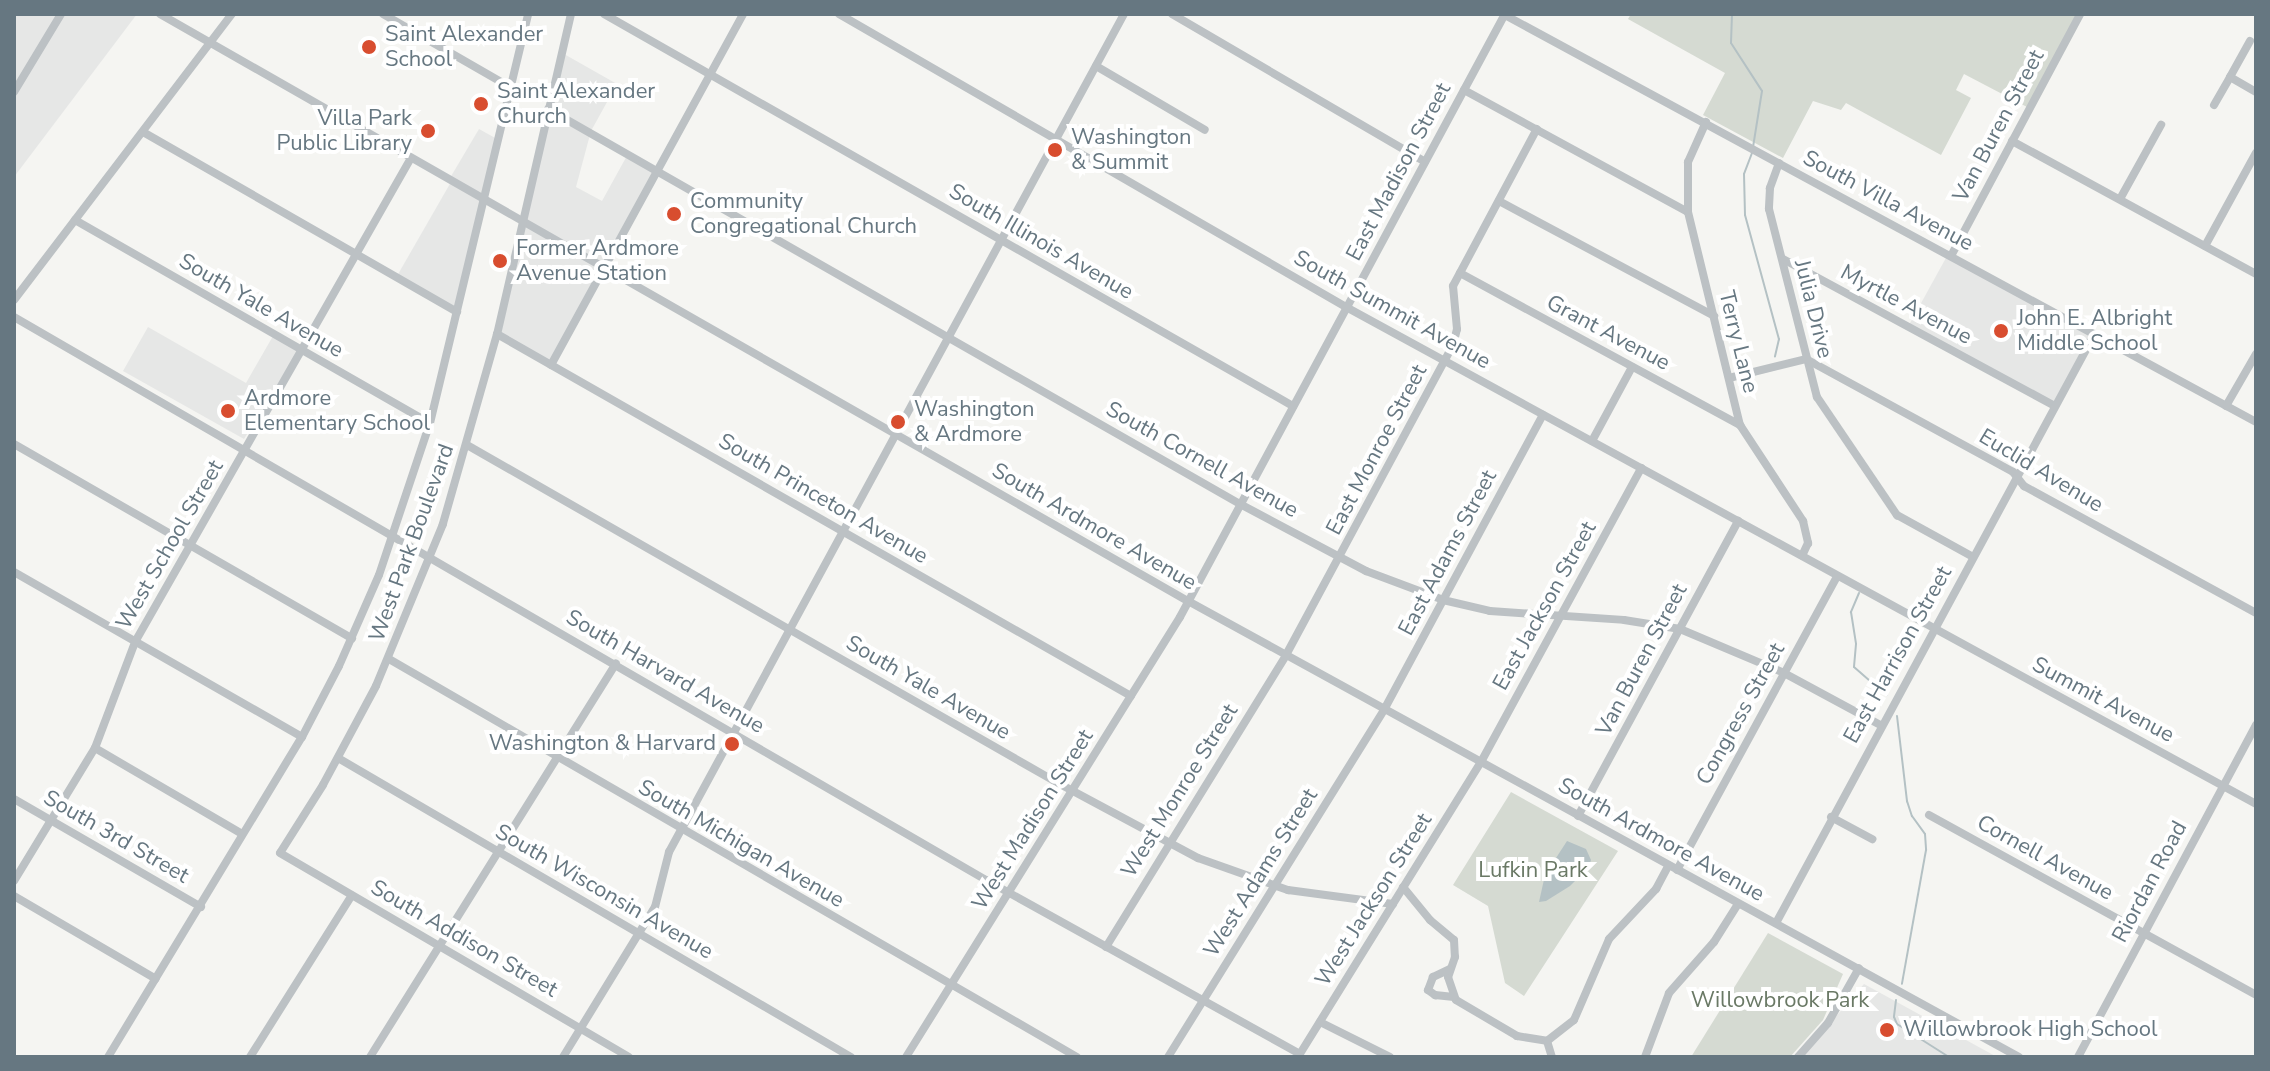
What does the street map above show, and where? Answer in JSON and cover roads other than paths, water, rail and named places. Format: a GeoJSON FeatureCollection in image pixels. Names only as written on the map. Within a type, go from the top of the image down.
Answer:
{"type":"FeatureCollection","features":[{"type":"Feature","properties":{"kind":"street"},"geometry":{"type":"LineString","coordinates":[[14,92],[61,14]]}},
{"type":"Feature","properties":{"kind":"street","name":"South Ardmore Avenue"},"geometry":{"type":"LineString","coordinates":[[160,14],[1188,601],[2019,1057]]}},
{"type":"Feature","properties":{"kind":"street"},"geometry":{"type":"LineString","coordinates":[[14,300],[232,14]]}},
{"type":"Feature","properties":{"kind":"street"},"geometry":{"type":"LineString","coordinates":[[383,14],[510,87]]}},
{"type":"Feature","properties":{"kind":"street"},"geometry":{"type":"LineString","coordinates":[[108,1057],[302,737],[352,638],[394,535],[430,423],[528,14]]}},
{"type":"Feature","properties":{"kind":"street","name":"West Park Boulevard"},"geometry":{"type":"LineString","coordinates":[[280,853],[338,758],[389,659],[431,556],[467,445],[497,334],[571,14]]}},
{"type":"Feature","properties":{"kind":"street","name":"South Illinois Avenue"},"geometry":{"type":"LineString","coordinates":[[604,14],[1293,406]]}},
{"type":"Feature","properties":{"kind":"street"},"geometry":{"type":"LineString","coordinates":[[551,365],[743,14]]}},
{"type":"Feature","properties":{"kind":"street","name":"South Summit Avenue"},"geometry":{"type":"LineString","coordinates":[[839,14],[1346,307],[1933,628]]}},
{"type":"Feature","properties":{"kind":"street"},"geometry":{"type":"LineString","coordinates":[[563,1057],[658,900],[665,860],[1124,14]]}},
{"type":"Feature","properties":{"kind":"street"},"geometry":{"type":"LineString","coordinates":[[1172,14],[1425,162]]}},
{"type":"Feature","properties":{"kind":"street","name":"East Madison Street"},"geometry":{"type":"LineString","coordinates":[[1188,601],[1504,14]]}},
{"type":"Feature","properties":{"kind":"street","name":"South Villa Avenue"},"geometry":{"type":"LineString","coordinates":[[1504,14],[2256,422]]}},
{"type":"Feature","properties":{"kind":"street","name":"Van Buren Street"},"geometry":{"type":"LineString","coordinates":[[1951,256],[2080,14]]}},
{"type":"Feature","properties":{"kind":"street"},"geometry":{"type":"LineString","coordinates":[[2214,105],[2250,41]]}},
{"type":"Feature","properties":{"kind":"street"},"geometry":{"type":"LineString","coordinates":[[1096,66],[1205,130]]}},
{"type":"Feature","properties":{"kind":"street"},"geometry":{"type":"LineString","coordinates":[[2230,77],[2256,92]]}},
{"type":"Feature","properties":{"kind":"street"},"geometry":{"type":"LineString","coordinates":[[1464,90],[1688,212]]}},
{"type":"Feature","properties":{"kind":"street","name":"South Cornell Avenue"},"geometry":{"type":"LineString","coordinates":[[548,109],[1240,504],[1382,578],[1443,600],[1490,611],[1624,620],[1680,629],[1784,673],[1880,725]]}},
{"type":"Feature","properties":{"kind":"street","name":"Terry Lane"},"geometry":{"type":"LineString","coordinates":[[1706,122],[1688,162],[1688,212],[1740,425],[1803,521],[1808,543],[1802,556]]}},
{"type":"Feature","properties":{"kind":"street"},"geometry":{"type":"LineString","coordinates":[[2120,199],[2161,125]]}},
{"type":"Feature","properties":{"kind":"street","name":"East Monroe Street"},"geometry":{"type":"LineString","coordinates":[[1286,655],[1445,361],[1456,337],[1451,297],[1460,273],[1537,129]]}},
{"type":"Feature","properties":{"kind":"street"},"geometry":{"type":"LineString","coordinates":[[143,132],[457,312]]}},
{"type":"Feature","properties":{"kind":"street"},"geometry":{"type":"LineString","coordinates":[[2012,141],[2256,274]]}},
{"type":"Feature","properties":{"kind":"street"},"geometry":{"type":"LineString","coordinates":[[2205,246],[2256,153]]}},
{"type":"Feature","properties":{"kind":"street","name":"West School Street"},"geometry":{"type":"LineString","coordinates":[[14,881],[95,748],[135,642],[411,158]]}},
{"type":"Feature","properties":{"kind":"street","name":"Julia Drive"},"geometry":{"type":"LineString","coordinates":[[1779,163],[1770,188],[1769,209],[1817,397],[1897,515],[1973,557]]}},
{"type":"Feature","properties":{"kind":"street"},"geometry":{"type":"LineString","coordinates":[[1499,201],[1714,316]]}},
{"type":"Feature","properties":{"kind":"street","name":"South Yale Avenue"},"geometry":{"type":"LineString","coordinates":[[75,220],[430,423]]}},
{"type":"Feature","properties":{"kind":"street","name":"Myrtle Avenue"},"geometry":{"type":"LineString","coordinates":[[1783,259],[2055,406]]}},
{"type":"Feature","properties":{"kind":"street","name":"Grant Avenue"},"geometry":{"type":"LineString","coordinates":[[1460,273],[1740,425]]}},
{"type":"Feature","properties":{"kind":"street","name":"South Harvard Avenue"},"geometry":{"type":"LineString","coordinates":[[14,317],[1009,893],[1299,1055]]}},
{"type":"Feature","properties":{"kind":"street","name":"South Princeton Avenue"},"geometry":{"type":"LineString","coordinates":[[497,334],[1131,696]]}},
{"type":"Feature","properties":{"kind":"street","name":"East Harrison Street"},"geometry":{"type":"LineString","coordinates":[[1776,923],[1880,725],[2094,335]]}},
{"type":"Feature","properties":{"kind":"street"},"geometry":{"type":"LineString","coordinates":[[2226,406],[2256,354]]}},
{"type":"Feature","properties":{"kind":"street"},"geometry":{"type":"LineString","coordinates":[[1729,378],[1806,359]]}},
{"type":"Feature","properties":{"kind":"street","name":"Euclid Avenue"},"geometry":{"type":"LineString","coordinates":[[1806,359],[2013,472],[2024,486],[2256,613]]}},
{"type":"Feature","properties":{"kind":"street"},"geometry":{"type":"LineString","coordinates":[[1592,441],[1632,367]]}},
{"type":"Feature","properties":{"kind":"street","name":"East Adams Street"},"geometry":{"type":"LineString","coordinates":[[1385,708],[1543,415]]}},
{"type":"Feature","properties":{"kind":"street"},"geometry":{"type":"LineString","coordinates":[[14,444],[352,638]]}},
{"type":"Feature","properties":{"kind":"street","name":"South Yale Avenue"},"geometry":{"type":"LineString","coordinates":[[467,445],[1169,843],[1216,866],[1275,886],[1331,898],[1393,904]]}},
{"type":"Feature","properties":{"kind":"street","name":"East Jackson Street"},"geometry":{"type":"LineString","coordinates":[[1481,762],[1641,468]]}},
{"type":"Feature","properties":{"kind":"street","name":"Van Buren Street"},"geometry":{"type":"LineString","coordinates":[[1578,816],[1738,521]]}},
{"type":"Feature","properties":{"kind":"street"},"geometry":{"type":"LineString","coordinates":[[14,572],[302,737]]}},
{"type":"Feature","properties":{"kind":"street","name":"Congress Street"},"geometry":{"type":"LineString","coordinates":[[1547,1041],[1572,1023],[1609,939],[1673,868],[1837,576]]}},
{"type":"Feature","properties":{"kind":"street","name":"West Madison Street"},"geometry":{"type":"LineString","coordinates":[[906,1057],[1188,601]]}},
{"type":"Feature","properties":{"kind":"street","name":"Summit Avenue"},"geometry":{"type":"LineString","coordinates":[[1933,628],[2256,804]]}},
{"type":"Feature","properties":{"kind":"street","name":"West Monroe Street"},"geometry":{"type":"LineString","coordinates":[[1106,947],[1286,655]]}},
{"type":"Feature","properties":{"kind":"street","name":"South Michigan Avenue"},"geometry":{"type":"LineString","coordinates":[[389,659],[950,987],[1077,1057]]}},
{"type":"Feature","properties":{"kind":"street"},"geometry":{"type":"LineString","coordinates":[[373,1056],[616,664]]}},
{"type":"Feature","properties":{"kind":"street","name":"West Adams Street"},"geometry":{"type":"LineString","coordinates":[[1168,1057],[1385,708]]}},
{"type":"Feature","properties":{"kind":"street","name":"Riordan Road"},"geometry":{"type":"LineString","coordinates":[[2078,1057],[2256,725]]}},
{"type":"Feature","properties":{"kind":"street"},"geometry":{"type":"LineString","coordinates":[[95,748],[242,834]]}},
{"type":"Feature","properties":{"kind":"street","name":"South Wisconsin Avenue"},"geometry":{"type":"LineString","coordinates":[[338,758],[851,1057]]}},
{"type":"Feature","properties":{"kind":"street","name":"West Jackson Street"},"geometry":{"type":"LineString","coordinates":[[1299,1055],[1481,762]]}},
{"type":"Feature","properties":{"kind":"street","name":"South 3rd Street"},"geometry":{"type":"LineString","coordinates":[[14,799],[201,907]]}},
{"type":"Feature","properties":{"kind":"street","name":"Cornell Avenue"},"geometry":{"type":"LineString","coordinates":[[1929,815],[2144,932]]}},
{"type":"Feature","properties":{"kind":"street"},"geometry":{"type":"LineString","coordinates":[[1831,817],[1872,839]]}},
{"type":"Feature","properties":{"kind":"street","name":"South Addison Street"},"geometry":{"type":"LineString","coordinates":[[280,853],[629,1057]]}},
{"type":"Feature","properties":{"kind":"street"},"geometry":{"type":"LineString","coordinates":[[1403,887],[1430,920],[1454,940],[1455,957],[1448,977],[1454,997]]}},
{"type":"Feature","properties":{"kind":"street"},"geometry":{"type":"LineString","coordinates":[[250,1057],[352,895]]}},
{"type":"Feature","properties":{"kind":"street"},"geometry":{"type":"LineString","coordinates":[[14,896],[156,979]]}},
{"type":"Feature","properties":{"kind":"street"},"geometry":{"type":"LineString","coordinates":[[1645,1057],[1669,993],[1714,942],[1738,904]]}},
{"type":"Feature","properties":{"kind":"street"},"geometry":{"type":"LineString","coordinates":[[2144,932],[2256,995]]}},
{"type":"Feature","properties":{"kind":"street"},"geometry":{"type":"LineString","coordinates":[[1798,1057],[1828,1023],[1859,968]]}},
{"type":"Feature","properties":{"kind":"street"},"geometry":{"type":"LineString","coordinates":[[1450,969],[1433,977],[1428,990],[1435,995],[1454,997],[1517,1036],[1547,1041],[1552,1057]]}},
{"type":"Feature","properties":{"kind":"street"},"geometry":{"type":"LineString","coordinates":[[1320,1022],[1390,1057]]}},
{"type":"Feature","properties":{"kind":"waterway"},"geometry":{"type":"LineString","coordinates":[[1732,14],[1731,43],[1762,91],[1753,147]]}},
{"type":"Feature","properties":{"kind":"waterway"},"geometry":{"type":"LineString","coordinates":[[1752,153],[1744,174],[1745,215],[1779,339],[1775,357]]}},
{"type":"Feature","properties":{"kind":"waterway"},"geometry":{"type":"LineString","coordinates":[[1859,593],[1851,612],[1856,644],[1854,667],[1886,695]]}},
{"type":"Feature","properties":{"kind":"waterway"},"geometry":{"type":"LineString","coordinates":[[1897,716],[1907,801],[1912,816],[1925,834],[1926,850],[1902,984]]}},
{"type":"Feature","properties":{"kind":"waterway"},"geometry":{"type":"LineString","coordinates":[[1896,1000],[1894,1017],[1897,1024],[1949,1057]]}},
{"type":"Feature","properties":{"kind":"place","name":"Saint Alexander School"},"geometry":{"type":"Point","coordinates":[369,47]}},
{"type":"Feature","properties":{"kind":"place","name":"Saint Alexander Church"},"geometry":{"type":"Point","coordinates":[481,104]}},
{"type":"Feature","properties":{"kind":"place","name":"Villa Park Public Library"},"geometry":{"type":"Point","coordinates":[428,131]}},
{"type":"Feature","properties":{"kind":"place","name":"Washington & Summit"},"geometry":{"type":"Point","coordinates":[1055,150]}},
{"type":"Feature","properties":{"kind":"place","name":"Community Congregational Church"},"geometry":{"type":"Point","coordinates":[674,214]}},
{"type":"Feature","properties":{"kind":"place","name":"Former Ardmore Avenue Station"},"geometry":{"type":"Point","coordinates":[500,261]}},
{"type":"Feature","properties":{"kind":"place","name":"John E. Albright Middle School"},"geometry":{"type":"Point","coordinates":[2001,331]}},
{"type":"Feature","properties":{"kind":"place","name":"Ardmore Elementary School"},"geometry":{"type":"Point","coordinates":[228,411]}},
{"type":"Feature","properties":{"kind":"place","name":"Washington & Ardmore"},"geometry":{"type":"Point","coordinates":[898,422]}},
{"type":"Feature","properties":{"kind":"place","name":"Washington & Harvard"},"geometry":{"type":"Point","coordinates":[732,744]}},
{"type":"Feature","properties":{"kind":"place","name":"Willowbrook High School"},"geometry":{"type":"Point","coordinates":[1887,1030]}},
{"type":"Feature","properties":{"kind":"park label","name":"Lufkin Park"},"geometry":{"type":"Point","coordinates":[1533,871]}},
{"type":"Feature","properties":{"kind":"park label","name":"Willowbrook Park"},"geometry":{"type":"Point","coordinates":[1780,1001]}}]}
